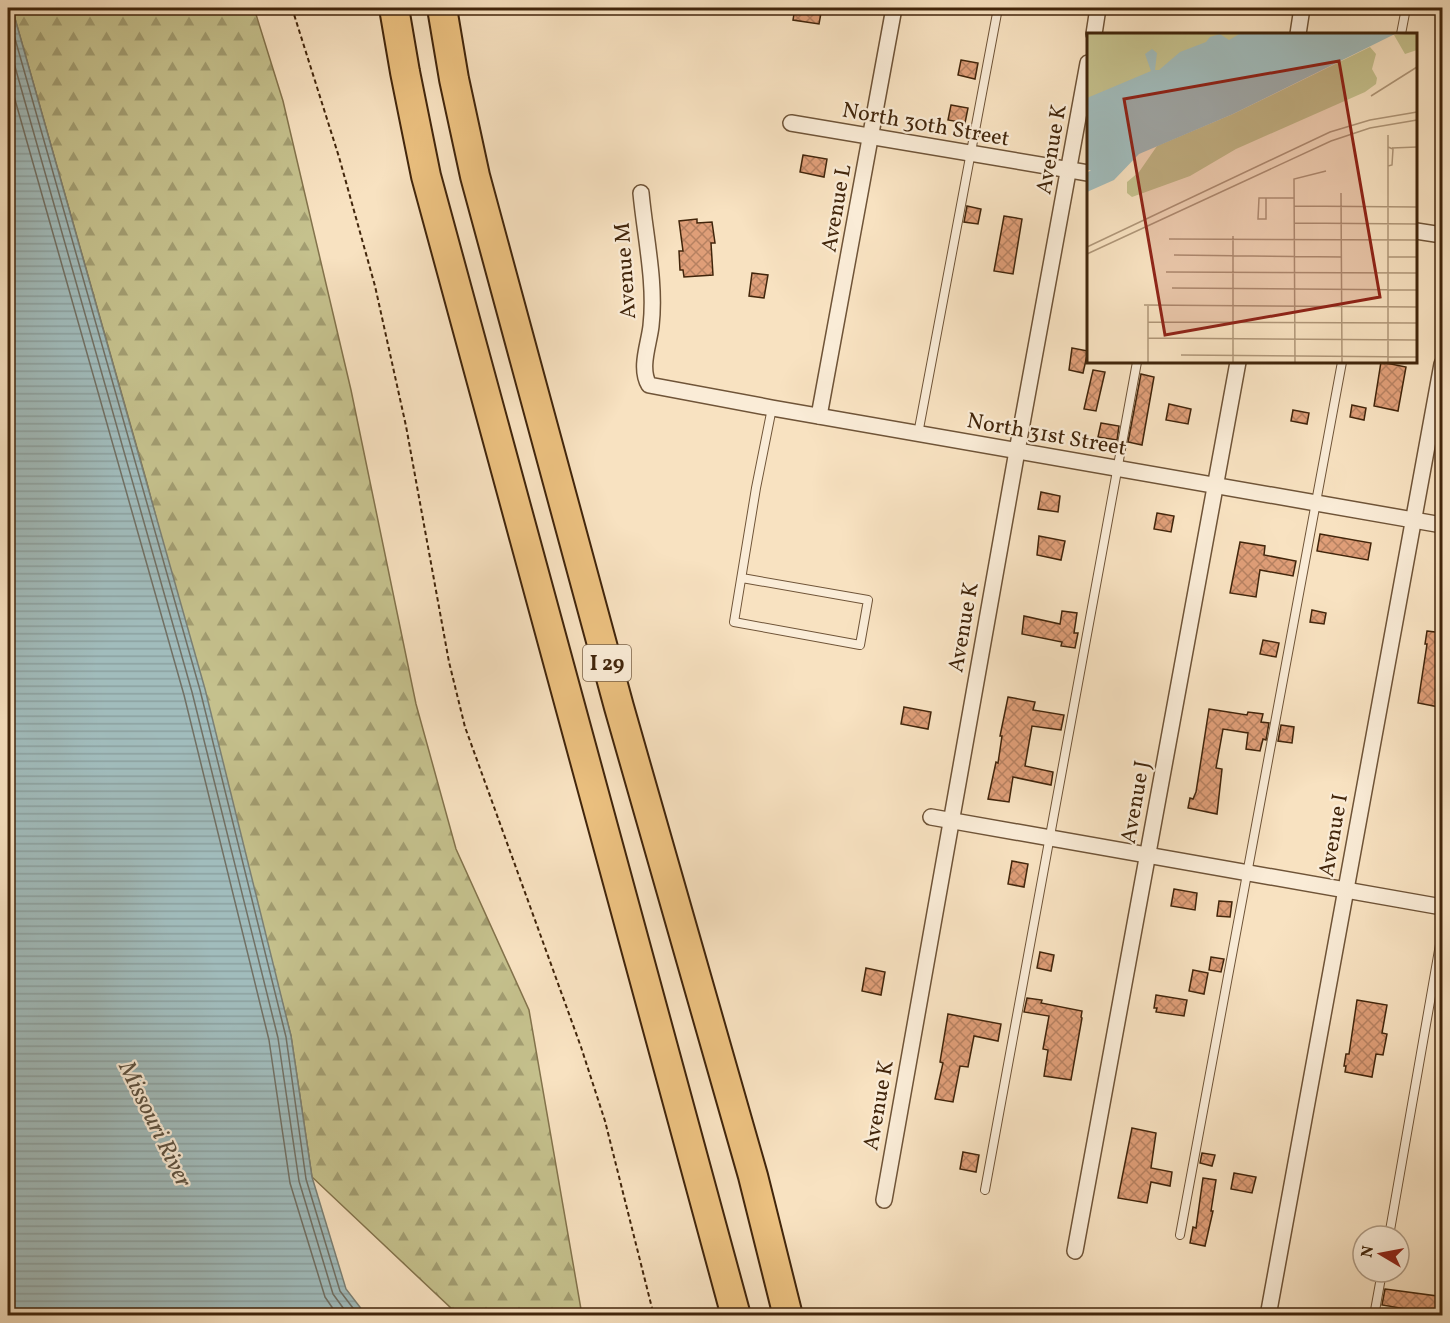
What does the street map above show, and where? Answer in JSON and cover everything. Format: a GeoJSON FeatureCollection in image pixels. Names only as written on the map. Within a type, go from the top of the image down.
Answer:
{"type":"FeatureCollection","features":[{"type":"Feature","properties":{"kind":"highway","name":"I 29"},"geometry":{"type":"LineString","coordinates":[[394,8],[426,176],[736,1316]]}},
{"type":"Feature","properties":{"kind":"highway","name":"I 29"},"geometry":{"type":"LineString","coordinates":[[442,8],[454,79],[475,176],[622,718],[753,1176],[788,1316]]}},
{"type":"Feature","properties":{"kind":"street","name":"Avenue L"},"geometry":{"type":"LineString","coordinates":[[819,416],[894,8]]}},
{"type":"Feature","properties":{"kind":"street"},"geometry":{"type":"LineString","coordinates":[[1094,33],[1098,8]]}},
{"type":"Feature","properties":{"kind":"street"},"geometry":{"type":"LineString","coordinates":[[1298,33],[1302,8]]}},
{"type":"Feature","properties":{"kind":"street","name":"Avenue K"},"geometry":{"type":"LineString","coordinates":[[884,1200],[950,821],[1087,74]]}},
{"type":"Feature","properties":{"kind":"street","name":"North 30th Street"},"geometry":{"type":"LineString","coordinates":[[791,123],[1087,173]]}},
{"type":"Feature","properties":{"kind":"street","name":"Avenue M"},"geometry":{"type":"LineString","coordinates":[[641,193],[652,299],[644,373],[646,380]]}},
{"type":"Feature","properties":{"kind":"street"},"geometry":{"type":"LineString","coordinates":[[1417,231],[1443,235]]}},
{"type":"Feature","properties":{"kind":"street","name":"Avenue J"},"geometry":{"type":"LineString","coordinates":[[1075,1251],[1238,363]]}},
{"type":"Feature","properties":{"kind":"street","name":"Avenue I"},"geometry":{"type":"LineString","coordinates":[[1268,1316],[1443,364]]}},
{"type":"Feature","properties":{"kind":"street","name":"North 31st Street"},"geometry":{"type":"LineString","coordinates":[[646,380],[649,385],[657,387],[771,408],[1443,525]]}},
{"type":"Feature","properties":{"kind":"street"},"geometry":{"type":"LineString","coordinates":[[931,817],[1443,907]]}},
{"type":"Feature","properties":{"kind":"lane"},"geometry":{"type":"LineString","coordinates":[[918,434],[998,8]]}},
{"type":"Feature","properties":{"kind":"lane"},"geometry":{"type":"LineString","coordinates":[[1401,33],[1406,8]]}},
{"type":"Feature","properties":{"kind":"lane"},"geometry":{"type":"LineString","coordinates":[[985,1190],[1137,363]]}},
{"type":"Feature","properties":{"kind":"lane"},"geometry":{"type":"LineString","coordinates":[[1180,1235],[1342,363]]}},
{"type":"Feature","properties":{"kind":"lane"},"geometry":{"type":"LineString","coordinates":[[742,578],[868,600],[860,645],[734,622],[771,408]]}},
{"type":"Feature","properties":{"kind":"lane"},"geometry":{"type":"LineString","coordinates":[[1391,1224],[1443,933]]}},
{"type":"Feature","properties":{"kind":"lane"},"geometry":{"type":"LineString","coordinates":[[1374,1316],[1380,1284]]}},
{"type":"Feature","properties":{"kind":"path"},"geometry":{"type":"LineString","coordinates":[[292,8],[339,157],[375,286],[406,426],[449,662],[465,727],[581,1047],[605,1121],[654,1316]]}},
{"type":"Feature","properties":{"kind":"green space"},"geometry":{"type":"Polygon","coordinates":[[[12,8],[254,8],[283,101],[351,390],[416,704],[456,849],[529,1010],[582,1315],[456,1315],[312,1177],[291,1036],[147,483],[12,8]]]}},
{"type":"Feature","properties":{"kind":"water","name":"Missouri River"},"geometry":{"type":"Polygon","coordinates":[[[8,8],[12,8],[205,689],[291,1036],[312,1177],[346,1289],[366,1315],[8,1315],[8,8]]]}},
{"type":"Feature","properties":{"kind":"building"},"geometry":{"type":"Polygon","coordinates":[[[795,8],[811,8],[810,11],[821,13],[819,24],[793,20],[795,8]]]}},
{"type":"Feature","properties":{"kind":"building"},"geometry":{"type":"Polygon","coordinates":[[[961,60],[978,63],[975,79],[958,75],[961,60]]]}},
{"type":"Feature","properties":{"kind":"building"},"geometry":{"type":"Polygon","coordinates":[[[951,105],[968,108],[965,123],[948,120],[951,105]]]}},
{"type":"Feature","properties":{"kind":"building"},"geometry":{"type":"Polygon","coordinates":[[[803,155],[827,159],[824,177],[800,172],[803,155]]]}},
{"type":"Feature","properties":{"kind":"building"},"geometry":{"type":"Polygon","coordinates":[[[967,206],[981,209],[978,224],[964,222],[967,206]]]}},
{"type":"Feature","properties":{"kind":"building"},"geometry":{"type":"Polygon","coordinates":[[[1004,216],[1022,219],[1013,274],[994,271],[1004,216]]]}},
{"type":"Feature","properties":{"kind":"building"},"geometry":{"type":"Polygon","coordinates":[[[697,219],[697,223],[712,222],[715,243],[711,243],[713,275],[684,277],[683,270],[680,270],[679,251],[683,251],[679,221],[697,219]]]}},
{"type":"Feature","properties":{"kind":"building"},"geometry":{"type":"Polygon","coordinates":[[[752,273],[768,275],[764,298],[749,296],[752,273]]]}},
{"type":"Feature","properties":{"kind":"building"},"geometry":{"type":"Polygon","coordinates":[[[1072,348],[1087,351],[1083,373],[1069,370],[1072,348]]]}},
{"type":"Feature","properties":{"kind":"building"},"geometry":{"type":"Polygon","coordinates":[[[1381,363],[1406,367],[1398,411],[1374,406],[1381,363]]]}},
{"type":"Feature","properties":{"kind":"building"},"geometry":{"type":"Polygon","coordinates":[[[1093,370],[1105,372],[1096,411],[1084,409],[1093,370]]]}},
{"type":"Feature","properties":{"kind":"building"},"geometry":{"type":"Polygon","coordinates":[[[1141,374],[1154,377],[1142,445],[1128,442],[1141,374]]]}},
{"type":"Feature","properties":{"kind":"building"},"geometry":{"type":"Polygon","coordinates":[[[1169,404],[1191,409],[1188,424],[1166,420],[1169,404]]]}},
{"type":"Feature","properties":{"kind":"building"},"geometry":{"type":"Polygon","coordinates":[[[1352,405],[1366,408],[1364,420],[1350,417],[1352,405]]]}},
{"type":"Feature","properties":{"kind":"building"},"geometry":{"type":"Polygon","coordinates":[[[1293,410],[1309,413],[1307,424],[1291,421],[1293,410]]]}},
{"type":"Feature","properties":{"kind":"building"},"geometry":{"type":"Polygon","coordinates":[[[1101,423],[1119,426],[1117,440],[1098,437],[1101,423]]]}},
{"type":"Feature","properties":{"kind":"building"},"geometry":{"type":"Polygon","coordinates":[[[1041,492],[1060,496],[1058,512],[1038,509],[1041,492]]]}},
{"type":"Feature","properties":{"kind":"building"},"geometry":{"type":"Polygon","coordinates":[[[1157,513],[1174,516],[1171,532],[1154,529],[1157,513]]]}},
{"type":"Feature","properties":{"kind":"building"},"geometry":{"type":"Polygon","coordinates":[[[1320,534],[1371,543],[1368,560],[1317,551],[1320,534]]]}},
{"type":"Feature","properties":{"kind":"building"},"geometry":{"type":"Polygon","coordinates":[[[1039,536],[1065,541],[1061,560],[1037,555],[1039,536]]]}},
{"type":"Feature","properties":{"kind":"building"},"geometry":{"type":"Polygon","coordinates":[[[1240,542],[1265,546],[1264,555],[1296,561],[1293,576],[1260,570],[1256,597],[1230,593],[1240,542]]]}},
{"type":"Feature","properties":{"kind":"building"},"geometry":{"type":"Polygon","coordinates":[[[1312,610],[1326,613],[1324,624],[1310,622],[1312,610]]]}},
{"type":"Feature","properties":{"kind":"building"},"geometry":{"type":"Polygon","coordinates":[[[1062,611],[1077,613],[1074,633],[1078,633],[1075,648],[1061,646],[1062,642],[1022,634],[1024,616],[1060,624],[1062,611]]]}},
{"type":"Feature","properties":{"kind":"building"},"geometry":{"type":"Polygon","coordinates":[[[1427,631],[1443,633],[1443,686],[1439,707],[1418,703],[1427,631]]]}},
{"type":"Feature","properties":{"kind":"building"},"geometry":{"type":"Polygon","coordinates":[[[1263,640],[1279,643],[1276,657],[1260,654],[1263,640]]]}},
{"type":"Feature","properties":{"kind":"building"},"geometry":{"type":"Polygon","coordinates":[[[1008,697],[1035,702],[1033,710],[1064,715],[1061,730],[1032,726],[1025,766],[1053,772],[1051,785],[1013,777],[1009,802],[988,799],[996,762],[998,763],[1002,736],[1000,736],[1008,697]]]}},
{"type":"Feature","properties":{"kind":"building"},"geometry":{"type":"Polygon","coordinates":[[[904,707],[931,712],[928,729],[901,724],[904,707]]]}},
{"type":"Feature","properties":{"kind":"building"},"geometry":{"type":"Polygon","coordinates":[[[1209,709],[1247,715],[1248,712],[1263,714],[1261,722],[1269,723],[1266,740],[1263,739],[1260,751],[1246,749],[1248,733],[1223,729],[1216,768],[1222,769],[1217,814],[1188,808],[1190,798],[1193,799],[1196,792],[1209,709]]]}},
{"type":"Feature","properties":{"kind":"building"},"geometry":{"type":"Polygon","coordinates":[[[1281,725],[1294,727],[1292,743],[1278,741],[1281,725]]]}},
{"type":"Feature","properties":{"kind":"building"},"geometry":{"type":"Polygon","coordinates":[[[1012,861],[1028,864],[1024,887],[1008,884],[1012,861]]]}},
{"type":"Feature","properties":{"kind":"building"},"geometry":{"type":"Polygon","coordinates":[[[1174,889],[1197,893],[1195,910],[1171,906],[1174,889]]]}},
{"type":"Feature","properties":{"kind":"building"},"geometry":{"type":"Polygon","coordinates":[[[1219,901],[1232,902],[1230,917],[1217,916],[1219,901]]]}},
{"type":"Feature","properties":{"kind":"building"},"geometry":{"type":"Polygon","coordinates":[[[1040,952],[1054,955],[1051,971],[1037,968],[1040,952]]]}},
{"type":"Feature","properties":{"kind":"building"},"geometry":{"type":"Polygon","coordinates":[[[1211,957],[1224,959],[1221,972],[1209,970],[1211,957]]]}},
{"type":"Feature","properties":{"kind":"building"},"geometry":{"type":"Polygon","coordinates":[[[866,968],[885,972],[881,995],[862,991],[866,968]]]}},
{"type":"Feature","properties":{"kind":"building"},"geometry":{"type":"Polygon","coordinates":[[[1193,970],[1208,973],[1204,994],[1189,991],[1193,970]]]}},
{"type":"Feature","properties":{"kind":"building"},"geometry":{"type":"Polygon","coordinates":[[[1156,995],[1187,1000],[1184,1016],[1156,1012],[1157,1008],[1154,1008],[1156,995]]]}},
{"type":"Feature","properties":{"kind":"building"},"geometry":{"type":"Polygon","coordinates":[[[1027,998],[1082,1011],[1071,1080],[1044,1076],[1048,1050],[1043,1049],[1049,1016],[1024,1012],[1027,998]]]}},
{"type":"Feature","properties":{"kind":"building"},"geometry":{"type":"Polygon","coordinates":[[[1357,1000],[1387,1005],[1382,1033],[1387,1034],[1383,1055],[1376,1054],[1372,1077],[1345,1072],[1346,1054],[1349,1054],[1357,1000]]]}},
{"type":"Feature","properties":{"kind":"building"},"geometry":{"type":"Polygon","coordinates":[[[948,1014],[1001,1024],[998,1041],[974,1036],[968,1067],[960,1066],[953,1102],[935,1099],[943,1063],[940,1062],[948,1014]]]}},
{"type":"Feature","properties":{"kind":"building"},"geometry":{"type":"Polygon","coordinates":[[[1132,1128],[1156,1133],[1151,1168],[1172,1172],[1170,1186],[1151,1182],[1147,1203],[1118,1198],[1132,1128]]]}},
{"type":"Feature","properties":{"kind":"building"},"geometry":{"type":"Polygon","coordinates":[[[963,1152],[979,1155],[976,1172],[960,1169],[963,1152]]]}},
{"type":"Feature","properties":{"kind":"building"},"geometry":{"type":"Polygon","coordinates":[[[1202,1153],[1215,1155],[1212,1166],[1200,1163],[1202,1153]]]}},
{"type":"Feature","properties":{"kind":"building"},"geometry":{"type":"Polygon","coordinates":[[[1234,1173],[1256,1177],[1252,1193],[1231,1189],[1234,1173]]]}},
{"type":"Feature","properties":{"kind":"building"},"geometry":{"type":"Polygon","coordinates":[[[1203,1178],[1216,1180],[1211,1211],[1213,1211],[1205,1246],[1190,1243],[1193,1227],[1196,1228],[1203,1178]]]}},
{"type":"Feature","properties":{"kind":"building"},"geometry":{"type":"Polygon","coordinates":[[[1385,1289],[1437,1296],[1436,1300],[1439,1300],[1436,1314],[1382,1305],[1385,1289]]]}}]}
